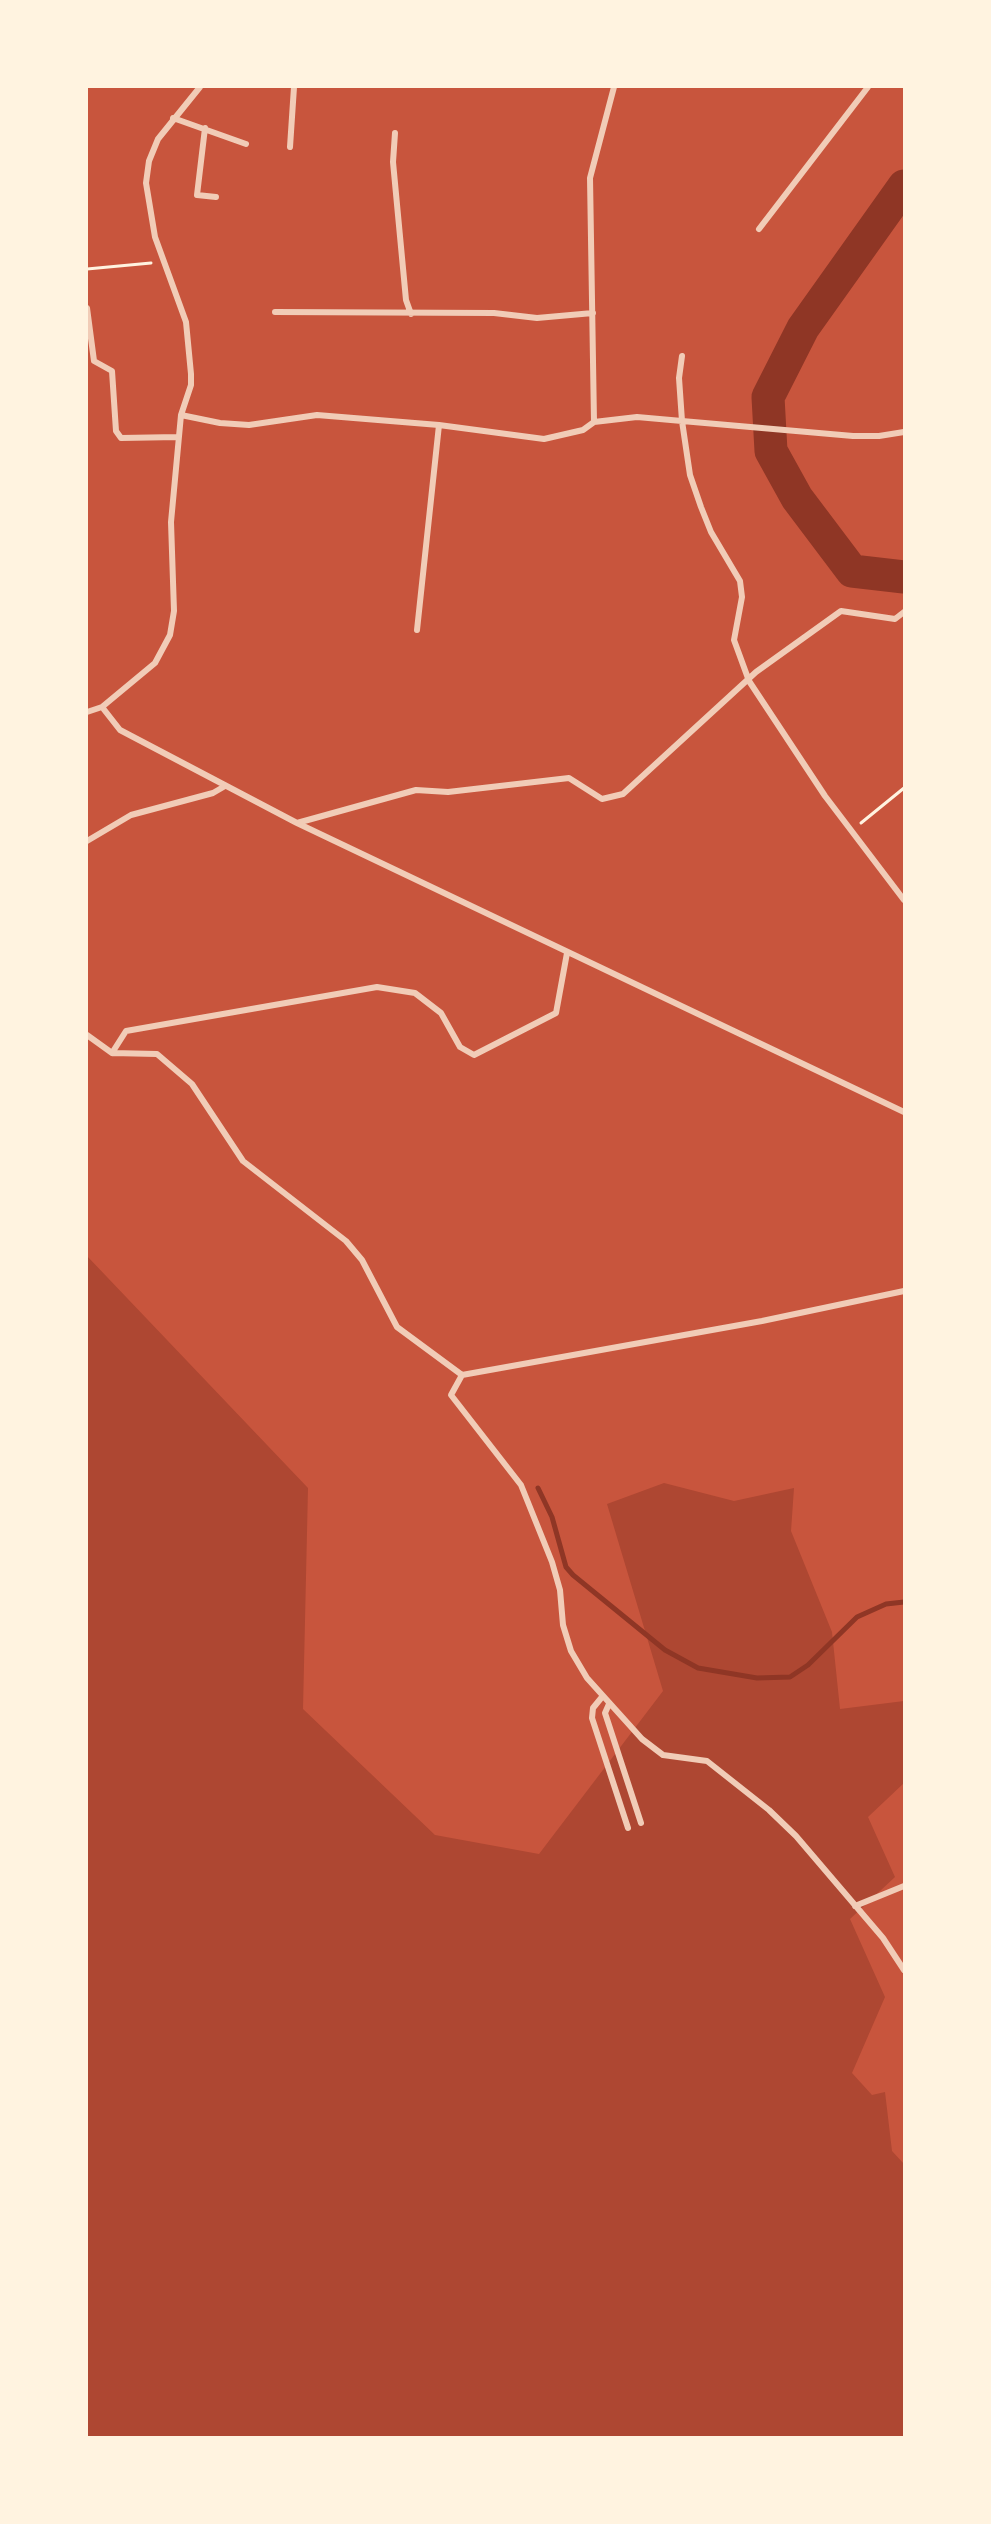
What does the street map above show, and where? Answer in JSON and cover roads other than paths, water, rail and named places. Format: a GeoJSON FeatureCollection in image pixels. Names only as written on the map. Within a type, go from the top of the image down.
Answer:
{"type":"FeatureCollection","features":[{"type":"Feature","properties":{"kind":"street"},"geometry":{"type":"LineString","coordinates":[[87,712],[102,707],[154,663],[170,635],[174,611],[171,522],[178,437],[181,416],[191,385],[188,334],[163,261],[148,203],[146,183],[149,161],[158,139],[200,87]]}},
{"type":"Feature","properties":{"kind":"street"},"geometry":{"type":"LineString","coordinates":[[290,147],[294,87]]}},
{"type":"Feature","properties":{"kind":"street"},"geometry":{"type":"LineString","coordinates":[[594,422],[590,178],[614,87]]}},
{"type":"Feature","properties":{"kind":"street"},"geometry":{"type":"LineString","coordinates":[[759,229],[868,87]]}},
{"type":"Feature","properties":{"kind":"street"},"geometry":{"type":"LineString","coordinates":[[173,118],[246,144]]}},
{"type":"Feature","properties":{"kind":"street"},"geometry":{"type":"LineString","coordinates":[[205,128],[197,195],[216,197]]}},
{"type":"Feature","properties":{"kind":"street"},"geometry":{"type":"LineString","coordinates":[[394,133],[393,145],[406,300],[411,314]]}},
{"type":"Feature","properties":{"kind":"street"},"geometry":{"type":"LineString","coordinates":[[87,308],[94,361],[112,370],[116,431],[121,438],[178,437]]}},
{"type":"Feature","properties":{"kind":"street"},"geometry":{"type":"LineString","coordinates":[[275,312],[494,313],[537,318],[592,314]]}},
{"type":"Feature","properties":{"kind":"street"},"geometry":{"type":"LineString","coordinates":[[682,356],[679,378],[682,421],[690,475],[711,532],[740,580],[742,597],[734,640],[748,681],[851,831],[904,900]]}},
{"type":"Feature","properties":{"kind":"street"},"geometry":{"type":"LineString","coordinates":[[181,416],[220,423],[249,425],[317,415],[439,425],[544,439],[583,430],[594,422],[637,417],[807,433],[879,436],[904,432]]}},
{"type":"Feature","properties":{"kind":"street"},"geometry":{"type":"LineString","coordinates":[[417,630],[439,425]]}},
{"type":"Feature","properties":{"kind":"street"},"geometry":{"type":"LineString","coordinates":[[297,823],[416,790],[448,792],[569,778],[602,799],[623,794],[788,647],[841,611],[895,619],[903,614]]}},
{"type":"Feature","properties":{"kind":"street"},"geometry":{"type":"LineString","coordinates":[[102,707],[120,730],[297,823],[904,1112]]}},
{"type":"Feature","properties":{"kind":"street"},"geometry":{"type":"LineString","coordinates":[[87,841],[131,814],[213,793],[225,786]]}},
{"type":"Feature","properties":{"kind":"street"},"geometry":{"type":"LineString","coordinates":[[112,1053],[126,1031],[377,987],[415,993],[441,1013],[460,1047],[474,1055],[556,1013],[567,953]]}},
{"type":"Feature","properties":{"kind":"street"},"geometry":{"type":"LineString","coordinates":[[87,1035],[112,1053],[157,1054],[192,1084],[243,1161],[346,1241],[362,1260],[397,1327],[462,1375],[762,1321],[904,1291]]}},
{"type":"Feature","properties":{"kind":"street"},"geometry":{"type":"LineString","coordinates":[[462,1375],[451,1395],[521,1485],[541,1530],[555,1571],[560,1590],[563,1625],[572,1651],[602,1697],[642,1738],[663,1755],[707,1761],[796,1836],[883,1938],[904,1970]]}},
{"type":"Feature","properties":{"kind":"street"},"geometry":{"type":"LineString","coordinates":[[602,1697],[592,1708],[592,1718],[628,1828]]}},
{"type":"Feature","properties":{"kind":"street"},"geometry":{"type":"LineString","coordinates":[[609,1704],[605,1713],[641,1823]]}},
{"type":"Feature","properties":{"kind":"street"},"geometry":{"type":"LineString","coordinates":[[855,1905],[904,1886]]}},
{"type":"Feature","properties":{"kind":"waterway"},"geometry":{"type":"LineString","coordinates":[[904,186],[803,328],[768,397],[771,451],[797,498],[852,571],[904,577]]}},
{"type":"Feature","properties":{"kind":"waterway"},"geometry":{"type":"LineString","coordinates":[[538,1488],[552,1517],[566,1567],[573,1575],[665,1650],[698,1668],[757,1678],[790,1677],[808,1665],[857,1617],[886,1604],[904,1602]]}}]}
